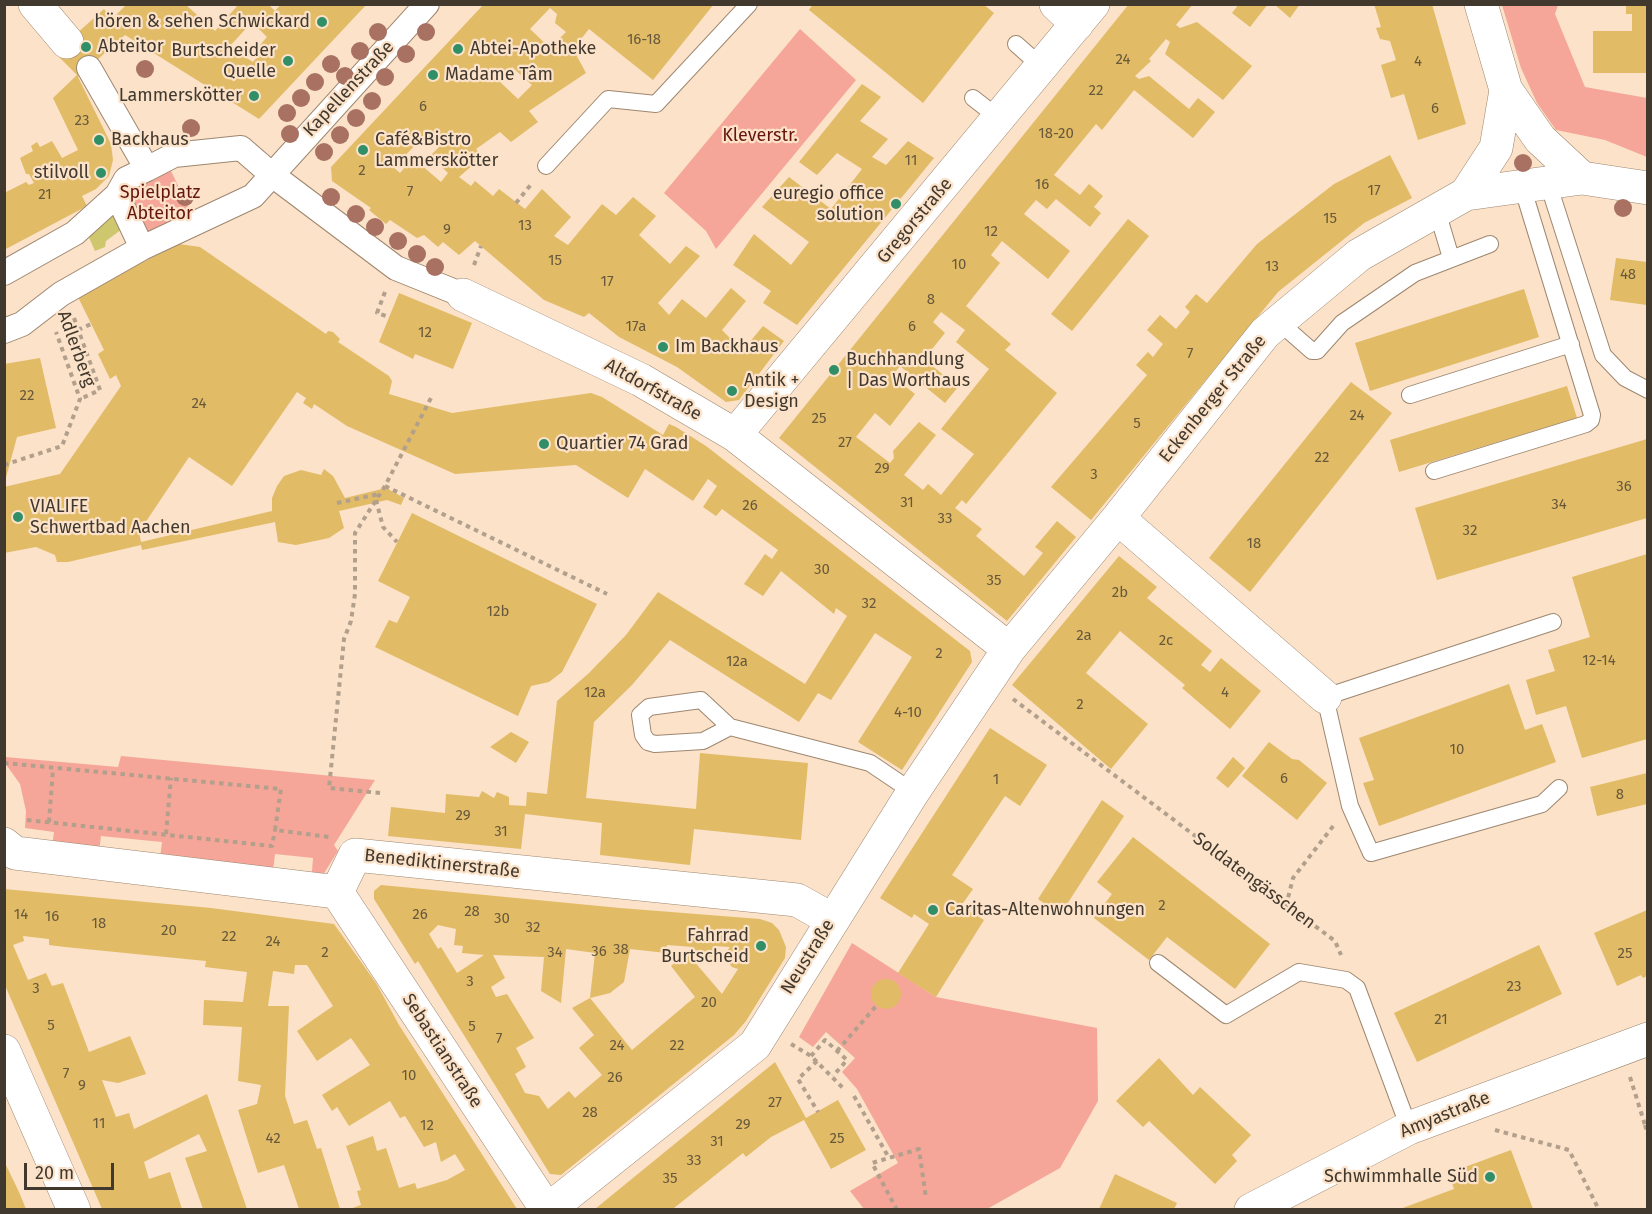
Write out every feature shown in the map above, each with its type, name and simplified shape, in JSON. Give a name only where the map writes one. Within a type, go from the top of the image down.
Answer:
[{"type":"street","points":[[35,4],[67,42]]},
{"type":"street","name":"Kapellenstraße","points":[[4,331],[22,324],[60,294],[142,248],[253,195],[427,4]]},
{"type":"street","points":[[1481,4],[1506,90],[1540,139],[1582,178]]},
{"type":"street","name":"Gregorstraße","points":[[735,435],[1042,67],[1075,11]]},
{"type":"street","points":[[89,68],[147,169]]},
{"type":"street","points":[[1466,194],[1496,148],[1506,90]]},
{"type":"street","name":"Altdorfstraße","points":[[4,273],[75,233],[117,195],[126,179],[174,156],[241,148],[271,174],[396,268],[463,295],[641,380],[735,435],[1009,649]]},
{"type":"street","name":"Eckenberger Straße","points":[[1009,649],[1118,518],[1265,333],[1359,255],[1466,194],[1582,178],[1647,188]]},
{"type":"street","points":[[117,195],[142,248]]},
{"type":"street","points":[[1118,518],[1325,698]]},
{"type":"street","name":"Neustraße","points":[[547,1209],[755,1045],[831,919],[1009,649]]},
{"type":"street","points":[[10,831],[15,853],[337,892]]},
{"type":"street","name":"Benediktinerstraße","points":[[337,892],[355,855],[797,900],[831,919]]},
{"type":"street","name":"Sebastianstraße","points":[[337,892],[547,1209]]},
{"type":"street","name":"Amyastraße","points":[[1251,1209],[1409,1128],[1634,1044]]},
{"type":"street","points":[[7,1062],[74,1209]]},
{"type":"lane","points":[[546,165],[608,99],[656,105],[748,4]]},
{"type":"lane","points":[[1016,44],[1042,67]]},
{"type":"lane","points":[[973,98],[1000,119]]},
{"type":"lane","points":[[1434,471],[1587,424],[1591,420],[1592,415],[1571,344],[1535,184]]},
{"type":"lane","points":[[1535,184],[1603,355],[1625,378],[1647,390]]},
{"type":"lane","points":[[1437,211],[1451,258]]},
{"type":"lane","points":[[1279,322],[1312,351],[1317,351],[1342,323],[1415,273],[1490,244]]},
{"type":"lane","points":[[1410,395],[1571,344]]},
{"type":"lane","points":[[1553,622],[1325,698],[1350,806],[1371,853],[1542,804],[1559,789]]},
{"type":"lane","points":[[730,727],[703,741],[655,744],[648,742],[644,735],[640,715],[649,707],[701,700],[730,727],[870,763],[913,792]]},
{"type":"lane","points":[[1158,963],[1226,1015],[1299,972],[1335,976],[1346,980],[1357,988],[1409,1128]]},
{"type":"path","name":"Adlerberg","points":[[4,465],[62,446],[80,399],[45,306]]},
{"type":"path","points":[[73,316],[100,390],[80,399]]},
{"type":"path","points":[[78,330],[91,324]]},
{"type":"path","points":[[380,793],[329,788],[344,639],[351,621],[355,594],[355,533],[385,486],[432,396]]},
{"type":"path","points":[[385,486],[607,594]]},
{"type":"path","points":[[337,503],[380,493]]},
{"type":"path","points":[[376,499],[383,527],[397,542]]},
{"type":"path","name":"Soldatengässchen","points":[[1013,699],[1335,941],[1357,988]]},
{"type":"path","points":[[4,763],[281,789],[272,846],[49,822],[10,831]]},
{"type":"path","points":[[49,822],[53,769]]},
{"type":"path","points":[[162,871],[171,778]]},
{"type":"path","points":[[1286,906],[1293,878],[1350,806]]},
{"type":"path","points":[[275,830],[341,838],[355,855]]},
{"type":"path","points":[[837,1051],[877,1005]]},
{"type":"path","points":[[765,1027],[811,1056],[845,1090]]},
{"type":"path","points":[[811,1056],[825,1040],[847,1060],[833,1076]]},
{"type":"path","points":[[1634,1044],[1647,1135]]},
{"type":"path","points":[[817,1061],[798,1079],[818,1112]]},
{"type":"path","points":[[854,1096],[889,1158]]},
{"type":"path","points":[[1493,1129],[1514,1137],[1569,1150],[1599,1209]]},
{"type":"path","points":[[897,1209],[872,1164],[919,1149],[926,1198]]},
{"type":"green space","points":[[1502,5],[1558,5],[1555,14],[1585,87],[1647,98],[1647,157],[1605,140],[1556,130],[1537,103],[1521,68]]},
{"type":"green space","name":"Kleverstr.","points":[[800,29],[856,80],[716,249],[706,231],[664,193]]},
{"type":"green space","name":"Spielplatz Abteitor","points":[[170,169],[193,216],[148,234],[127,190]]},
{"type":"green space","points":[[121,756],[375,780],[334,845],[338,851],[316,886],[311,885],[313,858],[275,854],[272,880],[159,867],[162,842],[101,836],[98,861],[51,854],[54,832],[25,828],[26,811],[20,784],[5,763],[5,757],[118,767]]},
{"type":"green space","points":[[852,943],[936,997],[1097,1028],[1098,1101],[1060,1168],[987,1209],[864,1209],[850,1191],[898,1163],[857,1089],[842,1072],[855,1058],[826,1032],[813,1047],[799,1037]]},
{"type":"shaded area","points":[[115,210],[122,229],[106,241],[105,247],[95,251],[87,233]]},
{"type":"building","points":[[127,4],[185,4],[215,31],[239,4],[268,4],[275,11],[281,4],[367,4],[259,119],[125,35],[78,77],[111,144],[113,160],[109,176],[96,189],[82,196],[87,206],[4,250],[4,193],[26,182],[29,185],[34,183],[29,174],[26,174],[20,158],[33,151],[31,146],[37,142],[40,147],[52,141],[62,158],[78,150],[53,98],[77,75],[55,53],[104,9],[112,19]],"holes":[[[252,22],[267,37],[260,45],[264,49],[253,62],[229,47]]]},
{"type":"building","points":[[484,4],[714,4],[653,80],[589,29],[573,49],[586,73],[529,111],[538,122],[511,142],[500,132],[476,149],[482,157],[459,177],[471,186],[475,181],[493,196],[499,189],[525,209],[542,189],[571,217],[554,236],[568,245],[602,204],[616,215],[633,197],[656,216],[639,235],[670,264],[686,246],[700,256],[658,303],[669,315],[682,299],[706,318],[731,288],[746,301],[722,330],[731,339],[744,349],[763,326],[784,341],[739,400],[726,402],[677,367],[619,337],[589,313],[584,317],[544,300],[475,241],[459,255],[443,242],[438,247],[424,235],[417,238],[390,220],[386,224],[369,210],[371,208],[332,181],[331,167]],"holes":[[[550,8],[557,14],[555,23],[566,32],[550,48],[530,29]],[[512,67],[532,85],[518,99],[499,81]],[[429,132],[441,145],[430,156],[448,173],[441,182],[413,158],[400,173],[393,167]]]},
{"type":"building","points":[[813,4],[983,4],[994,13],[923,103],[809,10]]},
{"type":"building","points":[[1129,4],[1193,4],[1176,25],[1180,28],[1197,22],[1252,66],[1223,100],[1165,54],[1170,42],[1166,39],[1149,59],[1151,61],[1135,76],[1139,79],[1149,76],[1189,109],[1198,98],[1215,112],[1193,138],[1134,90],[1102,130],[1096,124],[1054,175],[1080,195],[1089,184],[1103,196],[1094,207],[1101,213],[1090,227],[1056,199],[1047,209],[1036,200],[1024,214],[1070,251],[1048,279],[1002,241],[991,255],[1000,263],[966,306],[1011,344],[1005,350],[1057,393],[966,504],[962,500],[955,508],[982,529],[976,536],[1024,576],[1043,553],[1035,547],[1057,521],[1076,537],[1007,621],[779,438]],"holes":[[[941,312],[965,330],[956,342],[989,369],[941,429],[974,454],[941,495],[928,484],[923,490],[904,475],[936,435],[919,422],[893,451],[894,458],[890,463],[856,437],[875,413],[890,426],[915,394],[892,376],[900,366],[945,403],[958,387],[924,359],[945,333],[933,322]]]},
{"type":"building","points":[[1239,4],[1268,4],[1250,27],[1232,13]]},
{"type":"building","points":[[1274,4],[1300,4],[1290,18]]},
{"type":"building","points":[[1374,4],[1432,4],[1466,124],[1418,140],[1404,94],[1391,98],[1381,65],[1396,60],[1390,41],[1380,39],[1376,28],[1381,27]]},
{"type":"building","points":[[1626,4],[1647,4],[1647,73],[1593,73],[1593,31],[1632,31],[1632,14],[1626,14]]},
{"type":"building","points":[[862,84],[881,97],[860,121],[888,139],[872,157],[886,165],[908,141],[934,158],[797,325],[763,303],[771,291],[733,265],[754,234],[791,265],[809,242],[762,207],[789,177],[831,209],[862,169],[837,153],[817,175],[799,162]]},
{"type":"building","points":[[1390,155],[1412,198],[1364,223],[1278,292],[1091,520],[1051,487],[1147,375],[1136,365],[1148,352],[1153,357],[1163,344],[1147,330],[1160,315],[1176,329],[1190,312],[1185,307],[1196,294],[1207,303],[1257,244],[1334,184]]},
{"type":"building","points":[[1128,219],[1149,236],[1072,331],[1051,314]]},
{"type":"building","points":[[179,244],[200,247],[326,334],[328,331],[333,332],[340,339],[338,342],[389,376],[392,381],[389,394],[452,413],[591,393],[602,397],[663,435],[669,424],[676,427],[706,446],[970,651],[972,662],[902,770],[858,742],[912,657],[875,633],[831,700],[818,693],[799,722],[670,640],[632,685],[594,722],[586,798],[696,809],[700,753],[808,763],[801,840],[694,829],[690,865],[600,855],[602,823],[525,814],[521,849],[388,836],[391,807],[445,813],[446,794],[479,797],[482,791],[494,798],[497,792],[509,797],[509,805],[526,806],[527,792],[547,794],[557,701],[589,673],[626,635],[658,592],[805,684],[847,616],[836,608],[834,614],[781,571],[763,596],[744,584],[765,554],[772,559],[778,550],[722,509],[716,516],[703,507],[717,486],[708,479],[693,501],[645,469],[628,498],[576,465],[455,474],[347,426],[314,404],[312,409],[303,403],[306,398],[297,392],[232,486],[189,457],[139,532],[141,542],[272,511],[272,498],[284,476],[301,470],[321,475],[324,469],[333,476],[345,498],[390,487],[388,489],[404,498],[401,505],[387,500],[339,511],[344,528],[329,538],[296,545],[278,542],[275,522],[142,550],[141,545],[68,562],[57,562],[55,555],[36,547],[4,553],[4,487],[60,474],[121,386],[116,375],[110,379],[98,354],[104,350],[77,295]]},
{"type":"building","points":[[1616,258],[1647,262],[1647,305],[1610,300]]},
{"type":"building","points":[[1524,289],[1539,337],[1370,391],[1355,343]]},
{"type":"building","points":[[399,293],[472,323],[453,369],[415,354],[413,359],[379,342]]},
{"type":"building","points":[[40,358],[56,428],[17,437],[4,485],[4,364]]},
{"type":"building","points":[[1351,382],[1392,413],[1250,592],[1209,558]]},
{"type":"building","points":[[1567,386],[1577,418],[1399,472],[1390,440]]},
{"type":"building","points":[[1647,439],[1647,518],[1437,580],[1415,508]]},
{"type":"building","points":[[412,513],[597,604],[562,672],[549,682],[531,686],[518,716],[375,647],[389,620],[397,623],[410,597],[378,581]]},
{"type":"building","points":[[1647,554],[1647,739],[1582,758],[1566,706],[1536,715],[1526,680],[1555,671],[1548,650],[1590,637],[1572,577]]},
{"type":"building","points":[[1119,556],[1157,587],[1147,598],[1212,651],[1201,665],[1210,672],[1221,658],[1261,691],[1230,729],[1182,688],[1185,685],[1120,631],[1086,673],[1148,724],[1111,769],[1012,685]]},
{"type":"building","points":[[1509,684],[1525,730],[1542,724],[1556,762],[1379,826],[1363,783],[1374,780],[1359,738]]},
{"type":"building","name":"Caritas-Altenwohnungen","points":[[990,728],[1047,765],[1020,806],[1005,796],[952,875],[973,889],[961,906],[984,920],[936,997],[898,973],[929,924],[914,914],[912,918],[880,898]]},
{"type":"building","points":[[511,732],[529,742],[516,763],[490,747]]},
{"type":"building","points":[[1269,742],[1292,759],[1299,760],[1327,783],[1297,820],[1242,776]]},
{"type":"building","points":[[1233,757],[1245,768],[1228,788],[1216,778]]},
{"type":"building","points":[[1647,773],[1647,804],[1597,816],[1590,787]]},
{"type":"building","points":[[1102,800],[1124,816],[1060,915],[1038,899]]},
{"type":"building","points":[[1133,837],[1270,944],[1235,989],[1167,937],[1149,960],[1094,918],[1112,894],[1097,882]]},
{"type":"building","points":[[381,885],[760,919],[772,923],[779,930],[786,947],[785,958],[746,1021],[734,1035],[561,1175],[550,1174],[418,961],[415,964],[374,899],[374,891]],"holes":[[[438,925],[456,929],[454,945],[463,946],[462,953],[484,955],[457,973],[441,947],[438,949],[429,934]],[[667,945],[693,947],[693,954],[713,957],[714,946],[730,947],[725,953],[726,959],[732,967],[738,969],[722,994],[687,953],[671,966],[695,997],[632,1050],[590,998],[610,993],[624,982],[630,949],[666,953]],[[566,949],[595,953],[590,998],[572,1008],[594,1035],[579,1048],[602,1075],[575,1098],[569,1091],[548,1109],[539,1096],[525,1093],[515,1074],[526,1067],[516,1048],[534,1038],[507,994],[496,997],[491,987],[505,978],[493,955],[544,957],[541,991],[561,1003]]]},
{"type":"building","points":[[4,889],[211,908],[334,924],[376,983],[399,1025],[517,1209],[350,1209],[361,1205],[357,1191],[361,1190],[346,1146],[373,1136],[377,1151],[386,1148],[399,1188],[415,1183],[417,1189],[447,1180],[465,1170],[455,1154],[441,1162],[436,1142],[424,1147],[405,1116],[400,1118],[390,1101],[349,1126],[337,1107],[332,1111],[322,1095],[370,1065],[351,1038],[317,1061],[297,1031],[333,1006],[307,965],[295,965],[294,974],[273,971],[268,1006],[289,1006],[285,1096],[294,1124],[307,1120],[317,1149],[321,1148],[340,1209],[299,1209],[284,1165],[258,1173],[238,1110],[257,1104],[261,1085],[238,1081],[242,1027],[203,1025],[204,1000],[243,1002],[247,972],[205,967],[206,961],[49,945],[49,939],[23,936],[24,941],[13,945],[28,980],[46,973],[52,986],[63,983],[89,1052],[130,1036],[146,1074],[118,1083],[102,1080],[116,1117],[129,1113],[134,1129],[207,1094],[247,1209],[203,1209],[185,1158],[207,1151],[199,1134],[144,1162],[149,1179],[170,1172],[182,1209],[102,1209],[4,983]]},
{"type":"building","points":[[1647,910],[1647,976],[1643,978],[1641,975],[1617,986],[1594,933]]},
{"type":"building","points":[[1539,945],[1562,994],[1417,1062],[1394,1013]]},
{"type":"building","points":[[886,979],[892,980],[900,988],[900,1000],[892,1008],[886,1009],[880,1008],[872,1000],[871,994],[872,988],[880,980]]},
{"type":"building","points":[[1159,1058],[1193,1095],[1200,1087],[1251,1135],[1232,1155],[1237,1161],[1215,1184],[1149,1121],[1143,1127],[1116,1101]]},
{"type":"building","points":[[775,1062],[806,1118],[838,1100],[866,1150],[831,1169],[804,1120],[771,1137],[746,1157],[743,1153],[675,1209],[595,1209]]},
{"type":"building","name":"Schwimmhalle Süd","points":[[1511,1150],[1533,1209],[1400,1209],[1454,1189],[1451,1180],[1467,1174],[1465,1167]]},
{"type":"building","points":[[4,1161],[19,1192],[26,1209],[4,1209]]},
{"type":"building","points":[[1115,1174],[1177,1203],[1174,1209],[1099,1209]]},
{"type":"place","name":"hören & sehen Schwickard","points":[[322,22]]},
{"type":"place","name":"Abteitor","points":[[86,47]]},
{"type":"place","name":"Abtei-Apotheke","points":[[458,49]]},
{"type":"place","name":"Burtscheider Quelle","points":[[288,61]]},
{"type":"place","name":"Madame Tâm","points":[[433,75]]},
{"type":"place","name":"Lammerskötter","points":[[254,96]]},
{"type":"place","name":"Backhaus","points":[[99,140]]},
{"type":"place","name":"Café&Bistro Lammerskötter","points":[[363,150]]},
{"type":"place","name":"stilvoll","points":[[101,173]]},
{"type":"place","name":"euregio office solution","points":[[896,204]]},
{"type":"place","name":"Im Backhaus","points":[[663,347]]},
{"type":"place","name":"Buchhandlung | Das Worthaus","points":[[834,370]]},
{"type":"place","name":"Antik + Design","points":[[732,391]]},
{"type":"place","name":"Quartier 74 Grad","points":[[544,444]]},
{"type":"place","name":"VIALIFE Schwertbad Aachen","points":[[18,517]]},
{"type":"place","name":"Caritas-Altenwohnungen","points":[[933,910]]},
{"type":"place","name":"Fahrrad Burtscheid","points":[[761,946]]},
{"type":"place","name":"Schwimmhalle Süd","points":[[1490,1177]]}]
